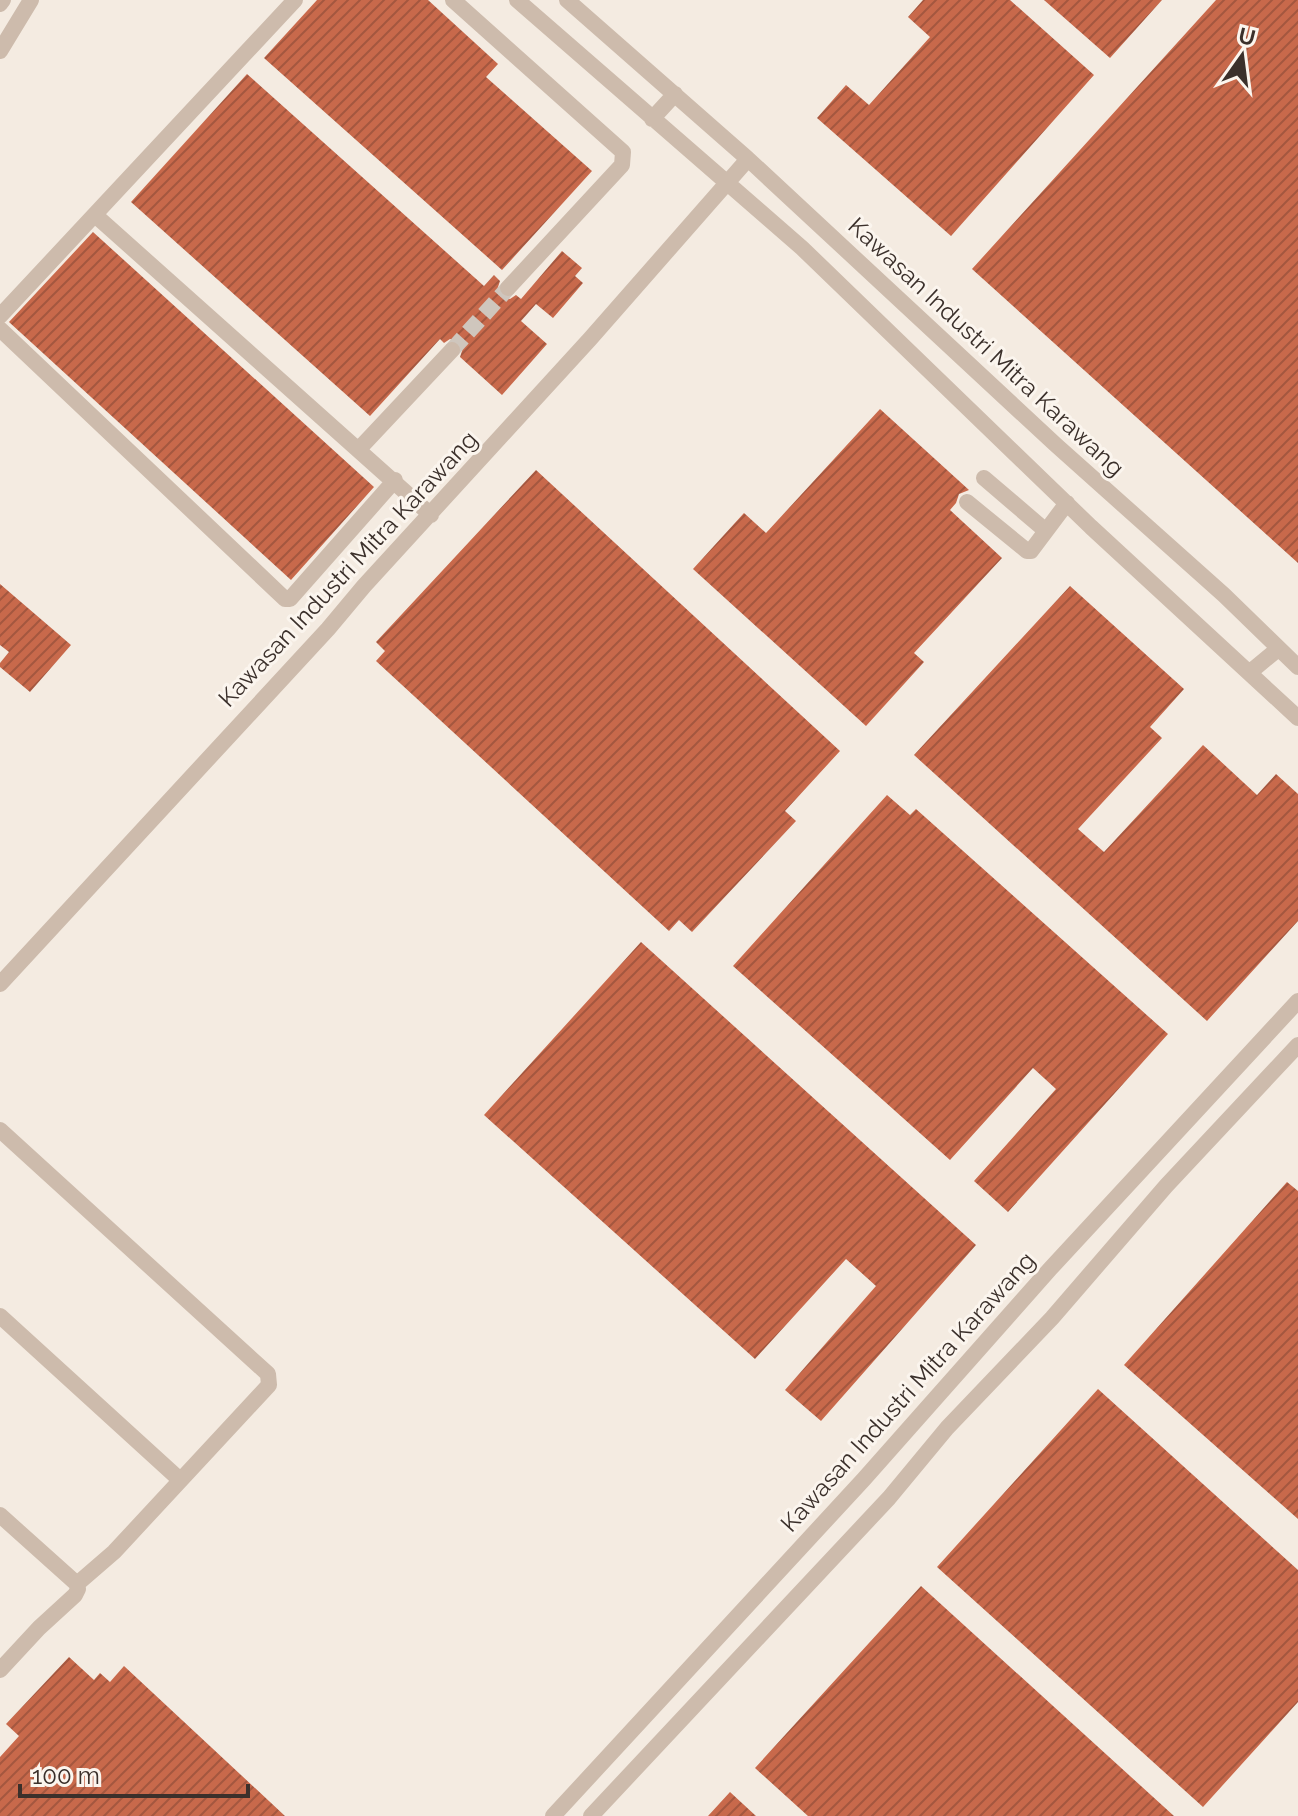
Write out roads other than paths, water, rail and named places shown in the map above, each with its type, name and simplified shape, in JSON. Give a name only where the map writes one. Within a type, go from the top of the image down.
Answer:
[{"type":"street","points":[[0,51],[31,0]]},
{"type":"street","points":[[0,316],[295,0]]},
{"type":"street","points":[[453,0],[623,152],[622,165],[508,288]]},
{"type":"street","points":[[517,0],[802,248],[1067,503],[1298,718]]},
{"type":"street","name":"Kawasan Industri Mitra Karawang","points":[[567,0],[748,159],[1044,435],[1224,595],[1298,667]]},
{"type":"street","points":[[652,119],[675,94]]},
{"type":"street","name":"Kawasan Industri Mitra Karawang","points":[[0,984],[431,515],[748,159]]},
{"type":"street","points":[[95,215],[431,515]]},
{"type":"street","points":[[0,329],[285,599],[290,599],[395,480]]},
{"type":"street","points":[[359,449],[452,350]]},
{"type":"street","points":[[984,478],[1046,531]]},
{"type":"street","points":[[967,502],[1027,551],[1031,551],[1067,503]]},
{"type":"street","points":[[1249,673],[1278,649]]},
{"type":"street","name":"Kawasan Industri Mitra Karawang","points":[[553,1816],[1298,1001]]},
{"type":"street","points":[[591,1816],[889,1498],[947,1428],[1052,1318],[1166,1186],[1298,1045]]},
{"type":"street","points":[[0,1130],[271,1379],[269,1385],[114,1552],[77,1584]]},
{"type":"street","points":[[0,1316],[179,1479]]},
{"type":"street","points":[[0,1515],[77,1584],[78,1589],[0,1670]]},
{"type":"tunnel","points":[[452,350],[508,288]]}]
